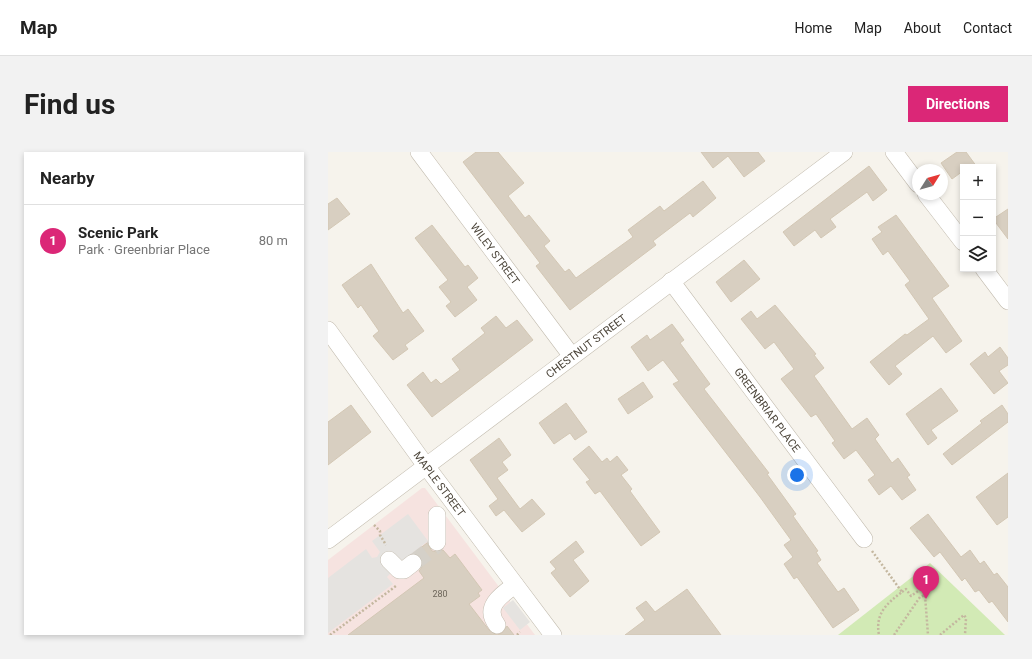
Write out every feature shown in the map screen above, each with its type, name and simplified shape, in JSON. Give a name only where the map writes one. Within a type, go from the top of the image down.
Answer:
[{"type":"street","name":"WILEY STREET","points":[[419,152],[571,356]]},
{"type":"street","name":"CHESTNUT STREET","points":[[328,540],[844,152]]},
{"type":"street","points":[[894,152],[912,176]]},
{"type":"street","points":[[931,200],[960,238]]},
{"type":"street","points":[[986,272],[1008,301]]},
{"type":"street","name":"GREENBRIAR PLACE","points":[[671,282],[864,539]]},
{"type":"street","name":"MAPLE STREET","points":[[328,330],[426,466],[553,635]]},
{"type":"street","points":[[437,515],[437,542]]},
{"type":"street","points":[[389,560],[399,570],[404,570],[413,564]]},
{"type":"street","points":[[497,625],[492,619],[491,611],[495,602],[515,585]]},
{"type":"path","points":[[372,523],[380,531],[380,535]]},
{"type":"path","points":[[864,539],[902,592]]},
{"type":"path","points":[[330,635],[400,583]]},
{"type":"path","points":[[879,635],[879,618],[882,609],[906,589],[911,596],[924,587],[928,635]]},
{"type":"path","points":[[894,635],[920,597],[925,595]]},
{"type":"path","points":[[940,635],[964,615],[966,618],[965,635]]},
{"type":"path","points":[[517,635],[520,632]]},
{"type":"shaded area","points":[[422,488],[425,488],[535,635],[328,635],[328,560]]},
{"type":"shaded area","points":[[408,514],[428,541],[402,561],[387,577],[393,584],[328,633],[328,578],[366,549],[372,558],[377,557],[380,552],[372,541]]},
{"type":"shaded area","points":[[513,600],[530,622],[520,630],[503,608]]},
{"type":"green space","points":[[930,563],[1005,635],[838,635]]},
{"type":"building","points":[[476,152],[498,152],[524,183],[508,196],[525,218],[529,215],[550,241],[544,246],[565,272],[569,269],[576,278],[633,237],[628,230],[660,206],[664,211],[703,181],[716,198],[693,217],[690,213],[653,241],[656,245],[570,310],[536,266],[540,263],[463,162]]},
{"type":"building","points":[[701,152],[758,152],[765,161],[744,177],[728,156],[713,168]]},
{"type":"building","points":[[957,152],[966,152],[975,164],[960,164],[960,173],[952,179],[948,173],[948,164],[941,163]]},
{"type":"building","points":[[869,166],[887,190],[873,201],[867,192],[830,219],[836,227],[821,238],[815,230],[794,246],[783,232]]},
{"type":"building","points":[[337,198],[350,214],[328,230],[328,204]]},
{"type":"building","points":[[1008,209],[1008,239],[996,223],[996,217]]},
{"type":"building","points":[[896,215],[949,286],[932,298],[962,341],[946,353],[933,336],[895,366],[902,374],[889,385],[870,362],[905,334],[907,335],[929,319],[905,285],[910,281],[888,251],[883,255],[872,239],[882,232],[878,227]]},
{"type":"building","points":[[432,225],[465,267],[468,265],[478,278],[467,287],[477,300],[455,317],[446,306],[451,302],[439,287],[448,280],[415,238]]},
{"type":"building","points":[[744,260],[760,279],[731,302],[716,282]]},
{"type":"building","points":[[371,264],[403,313],[408,309],[424,331],[405,345],[408,349],[393,360],[373,336],[379,331],[361,305],[358,308],[342,285]]},
{"type":"building","points":[[775,305],[816,354],[814,355],[824,368],[814,376],[852,429],[867,418],[879,435],[875,439],[892,463],[898,458],[910,475],[907,477],[916,490],[902,500],[891,486],[879,495],[868,480],[875,475],[856,450],[844,459],[832,443],[835,441],[816,414],[811,417],[781,379],[794,369],[774,342],[765,349],[741,319],[751,311],[757,319]]},
{"type":"building","points":[[496,316],[506,328],[517,320],[533,340],[432,417],[407,385],[423,372],[431,383],[436,379],[441,384],[460,370],[452,359],[485,333],[481,328]]},
{"type":"building","points":[[672,324],[684,340],[680,343],[710,384],[704,389],[769,473],[767,474],[796,514],[793,516],[818,551],[816,552],[821,560],[817,563],[838,592],[844,588],[859,610],[833,628],[797,577],[794,579],[784,564],[793,557],[784,545],[791,540],[760,497],[673,384],[679,381],[663,360],[648,371],[631,347],[647,335],[650,340]]},
{"type":"building","points":[[1000,347],[1008,358],[1008,365],[999,371],[1008,383],[994,394],[970,364],[985,352],[988,357]]},
{"type":"building","points":[[643,382],[653,397],[628,414],[618,399]]},
{"type":"building","points":[[941,388],[958,411],[931,430],[937,438],[928,445],[906,414]]},
{"type":"building","points":[[566,403],[587,432],[575,440],[570,433],[554,444],[539,423]]},
{"type":"building","points":[[351,405],[371,432],[328,465],[328,422]]},
{"type":"building","points":[[1002,405],[1008,414],[1008,422],[952,465],[943,454],[982,423],[980,421]]},
{"type":"building","points":[[499,438],[511,455],[502,462],[508,470],[497,478],[520,509],[532,499],[545,514],[522,532],[504,510],[496,516],[489,506],[498,499],[470,460]]},
{"type":"building","points":[[589,446],[602,462],[607,458],[610,462],[617,456],[628,470],[621,475],[632,489],[630,491],[660,532],[641,546],[600,491],[595,494],[586,482],[590,480],[573,459]]},
{"type":"building","points":[[1008,473],[1008,517],[997,525],[976,497]]},
{"type":"building","points":[[928,514],[961,557],[970,550],[980,564],[984,561],[994,575],[997,573],[1008,587],[1008,622],[992,601],[989,603],[979,590],[975,592],[965,578],[962,581],[940,552],[934,557],[910,528]]},
{"type":"building","points":[[576,541],[584,552],[573,560],[589,581],[570,597],[551,573],[556,569],[550,562]]},
{"type":"building","points":[[427,543],[432,551],[437,552],[443,550],[450,558],[455,554],[482,590],[478,593],[480,596],[469,604],[489,630],[497,635],[348,635],[424,578],[419,571],[422,567],[423,561],[421,557],[414,553]]},
{"type":"building","points":[[687,589],[721,635],[625,635],[645,620],[636,608],[646,601],[655,612]]},
{"type":"building","points":[[507,626],[514,635],[497,635],[502,633]]},
{"type":"tunnel","points":[[413,563],[434,547],[437,542]]},
{"type":"place","name":"Scenic Park","points":[[926,599]]}]
